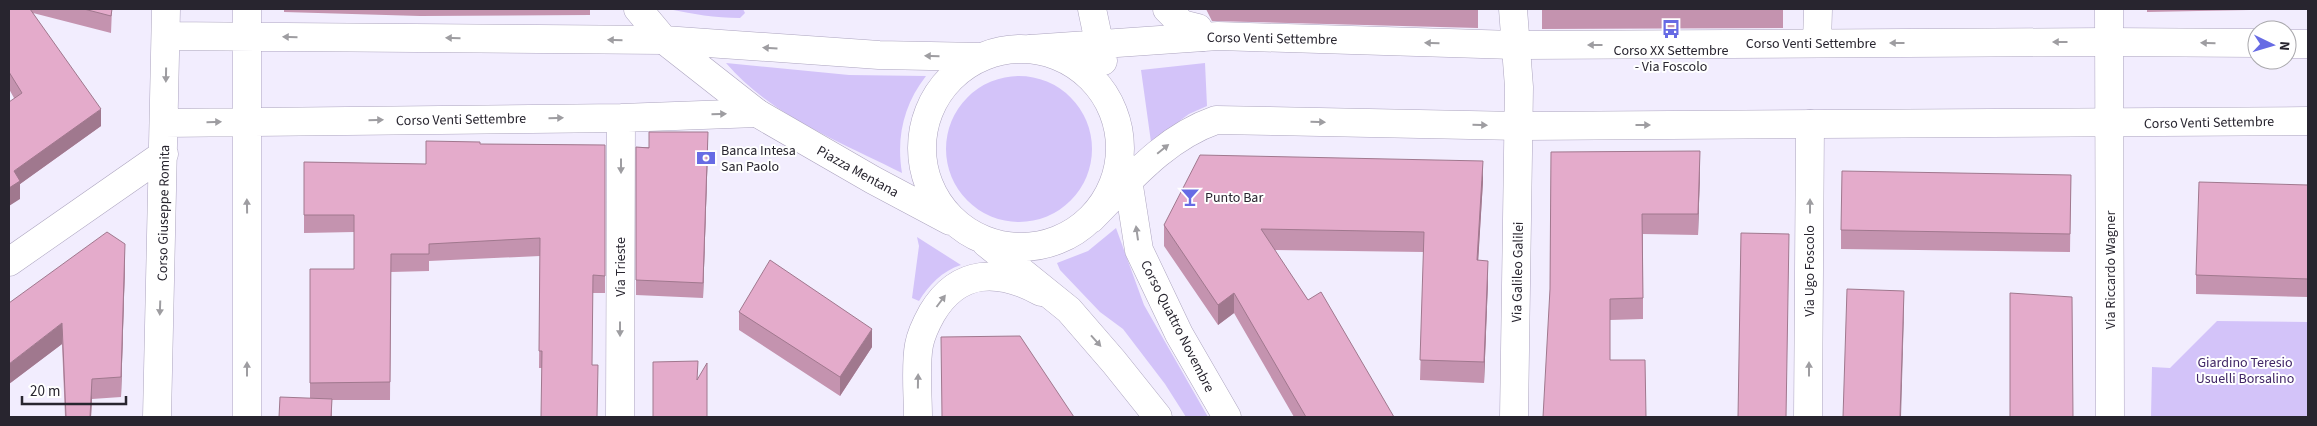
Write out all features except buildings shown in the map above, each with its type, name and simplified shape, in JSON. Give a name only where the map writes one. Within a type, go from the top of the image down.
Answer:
[{"type":"street","name":"Corso Giuseppe Romita","points":[[157,417],[166,9]]},
{"type":"street","points":[[246,9],[247,417]]},
{"type":"street","name":"Piazza Mentana","points":[[638,9],[664,40],[757,113],[873,180],[958,225]]},
{"type":"street","points":[[981,239],[1007,247],[1043,245],[1069,235],[1090,219],[1102,205],[1115,181],[1119,163],[1120,143],[1092,9]]},
{"type":"street","points":[[1167,9],[1182,24],[1198,28],[1202,37]]},
{"type":"street","points":[[1513,9],[1514,45],[1519,87],[1519,126]]},
{"type":"street","points":[[1818,9],[1818,43]]},
{"type":"street","points":[[2109,9],[2109,123]]},
{"type":"street","points":[[166,36],[664,40],[880,55],[981,57]]},
{"type":"street","name":"Corso Venti Settembre","points":[[1030,49],[1202,37],[1514,45],[2247,43]]},
{"type":"street","points":[[1114,114],[1099,87],[1077,66],[1060,56],[1030,49],[1005,50],[981,57],[955,73],[939,92],[927,115],[923,135],[923,162],[930,189],[945,212],[958,225],[981,239],[1069,310],[1158,417]]},
{"type":"street","name":"Corso Venti Settembre","points":[[165,122],[621,118],[757,113]]},
{"type":"street","name":"Via Trieste","points":[[620,417],[621,118]]},
{"type":"street","name":"Corso Venti Settembre","points":[[1090,219],[1155,156],[1175,140],[1216,120],[1519,126],[2308,122]]},
{"type":"street","name":"Via Riccardo Wagner","points":[[2109,123],[2110,417]]},
{"type":"street","name":"Via Ugo Foscolo","points":[[1808,417],[1810,124]]},
{"type":"street","name":"Via Galileo Galilei","points":[[1514,417],[1519,126]]},
{"type":"street","name":"Corso Quattro Novembre","points":[[1120,143],[1129,181],[1139,250],[1179,334],[1227,417]]},
{"type":"street","points":[[9,262],[164,154]]},
{"type":"street","points":[[918,417],[919,344],[939,302],[959,285],[974,278],[988,276],[1010,278],[1040,291],[1069,310]]},
{"type":"green space","points":[[668,9],[743,9],[745,13],[740,18],[731,18]]},
{"type":"green space","points":[[726,63],[849,75],[926,76],[912,98],[901,134],[900,160],[902,173],[831,138],[785,112],[763,98]]},
{"type":"green space","points":[[1205,63],[1207,106],[1189,114],[1151,142],[1141,70]]},
{"type":"green space","points":[[1019,76],[1047,82],[1071,97],[1086,121],[1092,149],[1086,177],[1071,201],[1047,216],[1019,222],[991,216],[967,201],[952,177],[946,149],[952,121],[967,97],[991,82]]},
{"type":"green space","points":[[1116,228],[1144,305],[1208,417],[1186,417],[1165,384],[1123,329],[1100,312],[1060,270],[1057,263],[1088,251]]},
{"type":"green space","points":[[917,237],[961,265],[937,279],[919,301],[912,298],[919,246]]},
{"type":"green space","name":"Giardino Teresio Usuelli Borsalino","points":[[2217,321],[2308,322],[2308,417],[2151,417],[2152,367],[2170,368]]},
{"type":"place","name":"Corso XX Settembre - Via Foscolo","points":[[1671,29]]},
{"type":"place","name":"Banca Intesa San Paolo","points":[[706,158]]},
{"type":"place","name":"Punto Bar","points":[[1190,197]]}]
